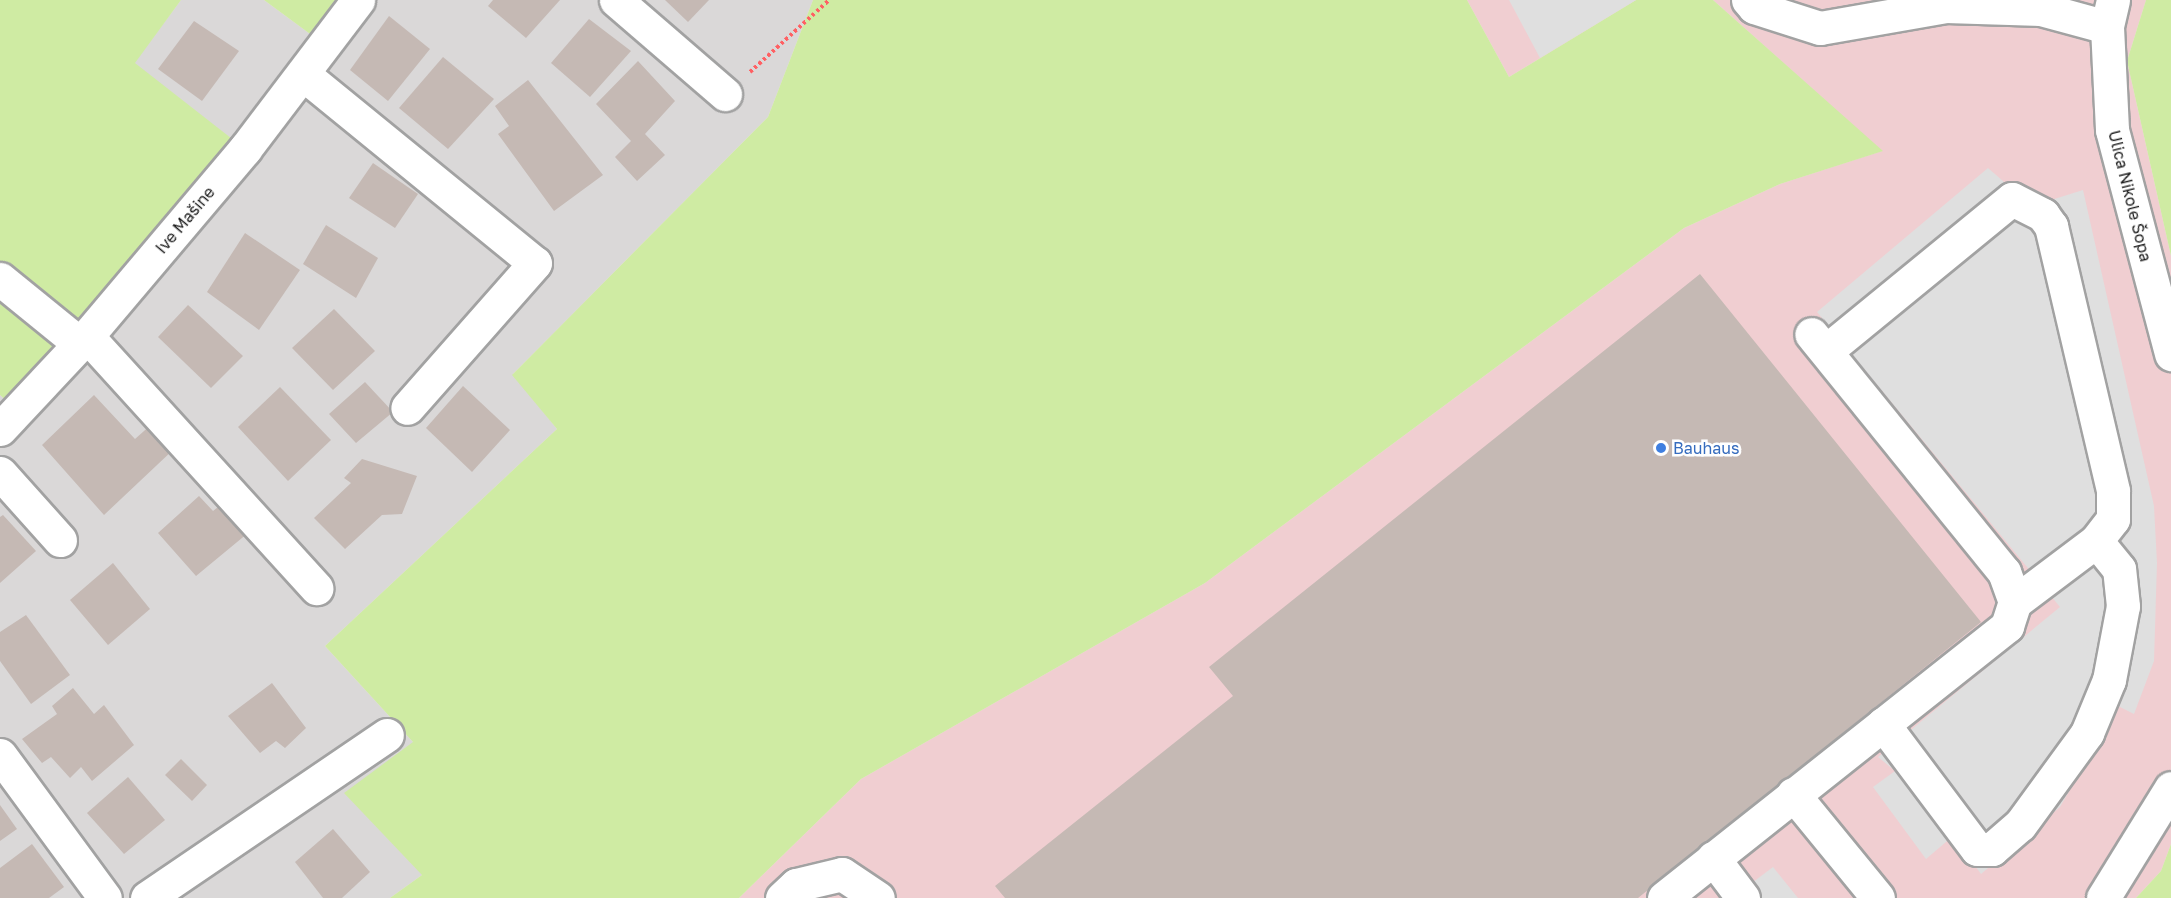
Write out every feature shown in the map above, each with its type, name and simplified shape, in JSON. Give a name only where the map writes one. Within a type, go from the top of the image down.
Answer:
[{"type":"street","name":"Ive Mašine","points":[[0,429],[83,340],[303,74],[358,0]]},
{"type":"street","points":[[616,0],[725,94]]},
{"type":"street","points":[[1748,0],[1754,7],[1820,28],[1946,6],[2110,14]]},
{"type":"street","name":"Ulica Nikole Šopa","points":[[2110,14],[2112,130],[2171,354]]},
{"type":"street","points":[[303,74],[535,263],[407,408]]},
{"type":"street","points":[[1664,898],[2007,626],[2015,602],[2096,541],[2113,519],[2113,491],[2050,226],[2043,215],[2012,199],[1818,342],[2004,572],[2015,602]]},
{"type":"street","points":[[0,279],[83,340],[316,588]]},
{"type":"street","points":[[0,473],[60,540]]},
{"type":"street","points":[[1883,724],[1977,849],[1992,849],[2020,825],[2087,733],[2109,680],[2123,606],[2119,568],[2096,541]]},
{"type":"street","points":[[147,898],[387,735]]},
{"type":"street","points":[[0,755],[105,898]]},
{"type":"street","points":[[2103,898],[2171,788]]},
{"type":"street","points":[[1793,794],[1878,898]]},
{"type":"street","points":[[1713,858],[1743,898]]},
{"type":"street","points":[[782,898],[796,885],[842,874],[878,898]]},
{"type":"path","points":[[725,94],[829,0]]},
{"type":"shaded area","points":[[181,0],[264,0],[325,45],[358,0],[813,0],[768,117],[513,374],[557,429],[325,646],[413,742],[422,875],[390,898],[0,898],[0,395],[19,412],[244,149],[134,63]]},
{"type":"shaded area","points":[[1467,0],[1636,0],[1509,77]]},
{"type":"shaded area","points":[[1509,0],[1636,0],[1540,58]]},
{"type":"shaded area","points":[[1713,0],[2146,0],[2127,61],[2171,256],[2171,844],[2161,871],[2136,898],[739,898],[861,779],[1205,583],[1684,228],[1780,184],[1882,151]]},
{"type":"shaded area","points":[[1988,168],[2011,188],[2048,201],[2083,190],[2154,506],[2157,563],[2154,661],[2134,714],[2118,706],[2060,807],[1981,874],[1953,836],[1926,859],[1873,787],[1895,771],[1878,757],[2060,607],[1817,312]]},
{"type":"shaded area","points":[[1773,867],[1798,898],[1732,898]]},
{"type":"green space","points":[[0,0],[181,0],[135,63],[245,149],[19,412],[0,395]]},
{"type":"green space","points":[[264,0],[358,0],[325,45]]},
{"type":"green space","points":[[813,0],[1467,0],[1509,77],[1636,0],[1713,0],[1883,151],[1780,184],[1684,228],[1205,583],[861,779],[739,898],[390,898],[422,875],[344,793],[413,742],[325,646],[557,429],[512,375],[768,117]]},
{"type":"green space","points":[[2146,0],[2171,0],[2171,256],[2127,61]]},
{"type":"green space","points":[[2171,844],[2171,898],[2136,898],[2161,871]]},
{"type":"building","points":[[493,0],[560,0],[526,38],[488,6]]},
{"type":"building","points":[[665,0],[709,0],[688,22]]},
{"type":"building","points":[[389,16],[430,49],[388,101],[350,70]]},
{"type":"building","points":[[589,19],[631,51],[590,97],[551,63]]},
{"type":"building","points":[[194,21],[239,51],[202,101],[158,69]]},
{"type":"building","points":[[443,57],[494,99],[448,149],[399,108]]},
{"type":"building","points":[[638,61],[675,101],[645,134],[665,155],[637,181],[615,157],[631,141],[596,104]]},
{"type":"building","points":[[528,80],[603,175],[554,211],[498,134],[509,126],[495,106]]},
{"type":"building","points":[[373,163],[418,194],[395,228],[349,198]]},
{"type":"building","points":[[326,225],[378,258],[356,298],[303,264]]},
{"type":"building","points":[[245,233],[300,270],[259,330],[207,292]]},
{"type":"building","name":"Bauhaus","points":[[1700,274],[1981,622],[1638,898],[1005,898],[995,886],[1233,696],[1209,667]]},
{"type":"building","points":[[188,305],[243,356],[211,388],[158,337]]},
{"type":"building","points":[[334,309],[375,351],[333,390],[292,348]]},
{"type":"building","points":[[365,382],[393,412],[356,443],[329,414]]},
{"type":"building","points":[[463,386],[510,430],[472,472],[426,428]]},
{"type":"building","points":[[280,387],[331,440],[288,481],[238,427]]},
{"type":"building","points":[[94,395],[135,439],[153,423],[174,449],[104,515],[42,445]]},
{"type":"building","points":[[362,459],[417,476],[402,514],[382,515],[345,549],[314,518],[351,483],[344,478]]},
{"type":"building","points":[[199,496],[213,511],[223,503],[248,533],[196,576],[158,533]]},
{"type":"building","points":[[3,515],[36,551],[0,583],[0,517]]},
{"type":"building","points":[[113,563],[150,609],[108,645],[70,600]]},
{"type":"building","points":[[26,615],[70,675],[31,704],[0,661],[0,632]]},
{"type":"building","points":[[272,683],[306,728],[285,748],[276,741],[260,753],[228,716]]},
{"type":"building","points":[[73,688],[94,714],[104,705],[134,745],[92,781],[81,767],[70,778],[51,757],[42,763],[22,739],[57,714],[52,706]]},
{"type":"building","points":[[181,759],[207,785],[192,801],[165,775]]},
{"type":"building","points":[[128,777],[165,820],[124,854],[87,813]]},
{"type":"building","points":[[0,805],[17,829],[0,841]]},
{"type":"building","points":[[333,829],[370,872],[342,898],[323,898],[295,862]]},
{"type":"building","points":[[32,844],[64,887],[49,898],[0,898],[0,868]]},
{"type":"place","name":"Bauhaus","points":[[1661,448]]}]
